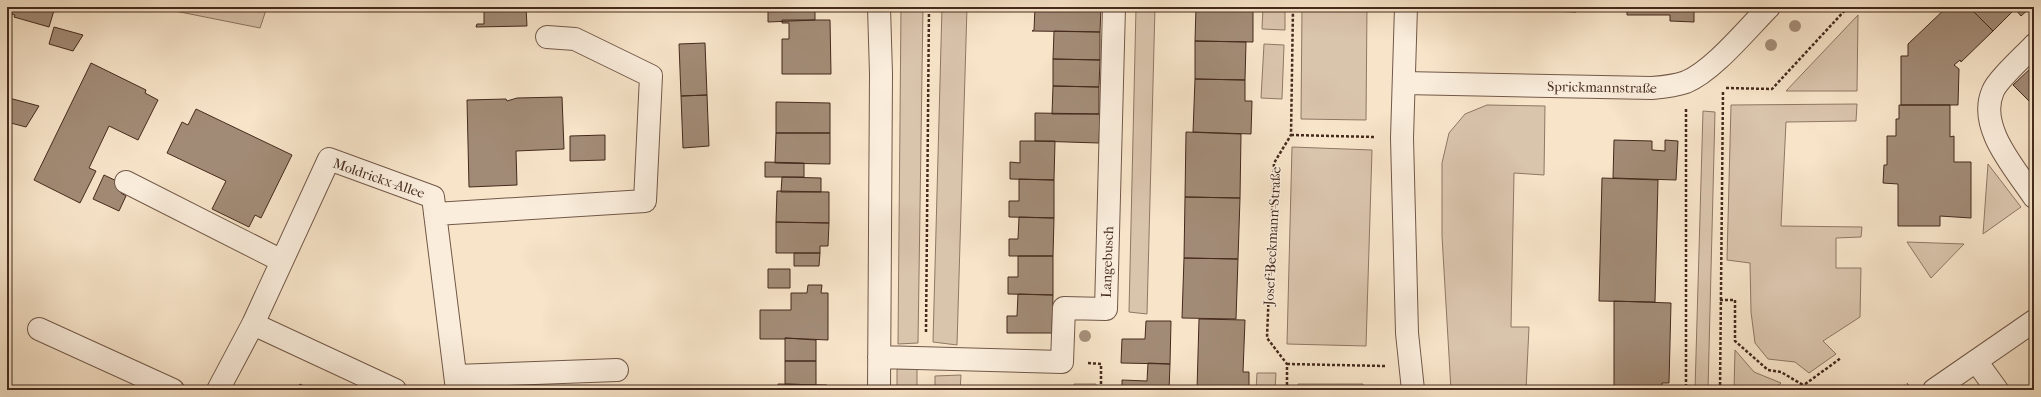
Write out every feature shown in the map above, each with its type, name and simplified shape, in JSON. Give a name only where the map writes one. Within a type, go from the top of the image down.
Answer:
[{"type":"street","points":[[879,7],[881,82],[879,390]]},
{"type":"street","name":"Langebusch","points":[[1062,362],[1064,308],[1106,309],[1114,7]]},
{"type":"street","points":[[1406,7],[1402,138],[1407,333],[1413,390]]},
{"type":"street","name":"Sprickmannstraße","points":[[1404,83],[1664,87],[1686,82],[1712,64],[1769,7]]},
{"type":"street","points":[[435,214],[645,201],[651,76],[575,39],[546,37]]},
{"type":"street","points":[[2034,45],[1993,90],[1988,115],[1996,139],[2034,197]]},
{"type":"street","name":"Moldrickx-Allee","points":[[218,390],[253,324],[329,159],[433,197],[456,383],[617,370]]},
{"type":"street","points":[[126,182],[282,261]]},
{"type":"street","points":[[1934,390],[2034,321]]},
{"type":"street","points":[[253,324],[395,390]]},
{"type":"street","points":[[40,329],[173,390]]},
{"type":"street","points":[[879,357],[1062,362]]},
{"type":"street","points":[[1976,361],[1997,390]]},
{"type":"path","points":[[926,359],[929,7]]},
{"type":"path","points":[[1293,7],[1291,135],[1402,138]]},
{"type":"path","points":[[1720,390],[1723,88],[1772,89],[1848,7]]},
{"type":"path","points":[[1686,82],[1686,390]]},
{"type":"path","name":"Josef-Beckmann-Straße","points":[[1287,364],[1267,338],[1274,163],[1291,135]]},
{"type":"path","points":[[1720,300],[1735,300],[1735,341],[1768,370],[1781,372],[1803,385]]},
{"type":"path","points":[[1797,390],[1841,358]]},
{"type":"path","points":[[1062,362],[1101,364],[1101,390]]},
{"type":"path","points":[[1287,390],[1287,364],[1410,367]]},
{"type":"shaded area","points":[[155,7],[267,7],[260,28]]},
{"type":"shaded area","points":[[901,7],[923,7],[918,343],[898,344]]},
{"type":"shaded area","points":[[942,7],[967,7],[957,345],[933,342]]},
{"type":"shaded area","points":[[1136,7],[1155,7],[1147,314],[1129,312]]},
{"type":"shaded area","points":[[1263,7],[1285,7],[1285,30],[1262,29]]},
{"type":"shaded area","points":[[1302,7],[1367,7],[1366,120],[1301,119]]},
{"type":"shaded area","points":[[1858,15],[1857,91],[1786,91]]},
{"type":"shaded area","points":[[1264,44],[1284,45],[1282,99],[1261,98]]},
{"type":"shaded area","points":[[1857,104],[1856,121],[1786,122],[1781,226],[1862,227],[1861,237],[1836,238],[1836,268],[1861,268],[1860,317],[1823,341],[1836,354],[1809,373],[1795,362],[1768,359],[1755,343],[1751,312],[1750,263],[1727,260],[1731,105]]},
{"type":"shaded area","points":[[1487,105],[1545,106],[1544,175],[1514,173],[1511,327],[1529,327],[1526,390],[1451,390],[1442,236],[1442,163],[1449,133],[1465,114]]},
{"type":"shaded area","points":[[1703,111],[1715,112],[1708,390],[1695,390]]},
{"type":"shaded area","points":[[1292,147],[1372,150],[1366,346],[1287,344]]},
{"type":"shaded area","points":[[1988,164],[2021,207],[1983,234]]},
{"type":"shaded area","points":[[1907,242],[1964,244],[1931,278]]},
{"type":"shaded area","points":[[1735,350],[1754,372],[1781,383],[1773,390],[1734,390]]},
{"type":"shaded area","points":[[897,369],[917,369],[917,390],[897,390]]},
{"type":"shaded area","points":[[1257,373],[1276,373],[1275,390],[1256,390]]},
{"type":"shaded area","points":[[961,375],[960,390],[935,390],[935,376]]},
{"type":"shaded area","points":[[1074,384],[1096,384],[1096,390],[1074,390]]},
{"type":"shaded area","points":[[1298,384],[1363,384],[1363,390],[1298,390]]},
{"type":"building","points":[[7,7],[55,7],[49,27],[14,17],[15,15],[7,13]]},
{"type":"building","points":[[484,7],[526,7],[527,26],[476,27],[477,24],[484,24]]},
{"type":"building","points":[[815,7],[815,20],[768,22],[768,8]]},
{"type":"building","points":[[1035,7],[1101,7],[1100,32],[1032,31],[1034,30]]},
{"type":"building","points":[[1196,7],[1253,7],[1253,42],[1195,41]]},
{"type":"building","points":[[1552,7],[1576,7],[1576,12],[1552,11]]},
{"type":"building","points":[[1627,7],[1692,7],[1694,11],[1694,22],[1670,21],[1670,15],[1627,15]]},
{"type":"building","points":[[1947,7],[1969,7],[1993,31],[1961,62],[1960,60],[1954,65],[1959,69],[1958,105],[1901,105],[1901,56],[1908,56],[1908,44]]},
{"type":"building","points":[[1969,7],[2031,7],[2021,16],[2015,9],[1993,31]]},
{"type":"building","points":[[782,20],[830,20],[831,74],[782,74],[782,39],[789,39],[789,23],[782,23]]},
{"type":"building","points":[[54,27],[83,35],[73,51],[49,44]]},
{"type":"building","points":[[1054,31],[1100,32],[1100,60],[1053,59]]},
{"type":"building","points":[[1195,41],[1246,42],[1245,80],[1195,79]]},
{"type":"building","points":[[705,43],[707,95],[681,96],[679,44]]},
{"type":"building","points":[[1053,59],[1100,60],[1099,87],[1053,86]]},
{"type":"building","points":[[91,63],[146,90],[145,93],[158,100],[138,140],[109,126],[89,168],[96,171],[80,203],[34,180]]},
{"type":"building","points":[[2034,65],[2034,106],[2013,85]]},
{"type":"building","points":[[1195,79],[1245,80],[1245,101],[1252,101],[1251,134],[1193,132]]},
{"type":"building","points":[[1053,86],[1099,87],[1099,114],[1052,114]]},
{"type":"building","points":[[707,95],[709,146],[683,148],[681,96]]},
{"type":"building","points":[[562,97],[564,149],[516,151],[517,185],[469,187],[467,100],[506,99],[507,101],[517,98]]},
{"type":"building","points":[[9,98],[39,106],[26,127],[7,122],[7,105]]},
{"type":"building","points":[[776,102],[830,103],[830,133],[776,133]]},
{"type":"building","points":[[1899,105],[1950,105],[1950,137],[1954,136],[1954,162],[1971,162],[1971,218],[1940,216],[1940,226],[1898,226],[1898,184],[1883,183],[1884,165],[1887,165],[1887,136],[1896,136],[1896,119],[1899,119]]},
{"type":"building","points":[[196,109],[292,155],[261,218],[255,215],[249,227],[212,209],[226,181],[167,153],[182,122],[188,125]]},
{"type":"building","points":[[1035,113],[1100,114],[1099,143],[1035,141]]},
{"type":"building","points":[[1186,132],[1241,134],[1240,198],[1185,197]]},
{"type":"building","points":[[776,133],[830,133],[830,164],[775,163]]},
{"type":"building","points":[[605,135],[605,160],[570,161],[570,136]]},
{"type":"building","points":[[1614,140],[1652,141],[1652,150],[1665,151],[1665,140],[1678,141],[1676,180],[1613,178]]},
{"type":"building","points":[[1020,141],[1055,141],[1054,180],[1010,179],[1010,162],[1020,163]]},
{"type":"building","points":[[765,162],[804,163],[804,177],[765,177]]},
{"type":"building","points":[[104,175],[125,185],[121,193],[126,196],[119,211],[93,199]]},
{"type":"building","points":[[782,177],[821,178],[821,192],[781,192]]},
{"type":"building","points":[[1602,178],[1658,180],[1655,302],[1599,301]]},
{"type":"building","points":[[1019,179],[1054,180],[1054,218],[1009,217],[1009,201],[1019,201]]},
{"type":"building","points":[[777,191],[829,192],[829,223],[776,222]]},
{"type":"building","points":[[1185,197],[1240,198],[1238,259],[1184,258]]},
{"type":"building","points":[[1019,217],[1054,218],[1053,256],[1009,256],[1009,239],[1018,239]]},
{"type":"building","points":[[776,222],[829,223],[828,246],[820,246],[820,253],[776,253]]},
{"type":"building","points":[[794,253],[820,253],[819,266],[794,266]]},
{"type":"building","points":[[1018,256],[1053,256],[1053,295],[1008,294],[1008,277],[1018,277]]},
{"type":"building","points":[[1184,258],[1238,259],[1236,319],[1182,318]]},
{"type":"building","points":[[768,269],[790,269],[790,288],[768,288]]},
{"type":"building","points":[[808,285],[822,285],[821,293],[828,293],[828,340],[785,338],[760,339],[760,310],[791,310],[791,293],[807,293]]},
{"type":"building","points":[[1018,294],[1053,295],[1052,333],[1007,333],[1007,316],[1017,316]]},
{"type":"building","points":[[1614,301],[1671,303],[1669,383],[1662,383],[1662,390],[1614,390]]},
{"type":"building","points":[[1199,319],[1245,320],[1243,372],[1249,372],[1249,390],[1197,390]]},
{"type":"building","points":[[1146,321],[1171,321],[1170,364],[1121,363],[1122,339],[1145,339]]},
{"type":"building","points":[[785,338],[816,340],[816,361],[785,361]]},
{"type":"building","points":[[785,361],[816,361],[816,385],[785,384]]},
{"type":"building","points":[[1148,363],[1170,364],[1169,390],[1122,390],[1122,380],[1147,381]]},
{"type":"building","points":[[300,384],[311,390],[297,390]]},
{"type":"building","points":[[778,384],[827,385],[827,390],[778,390]]}]
